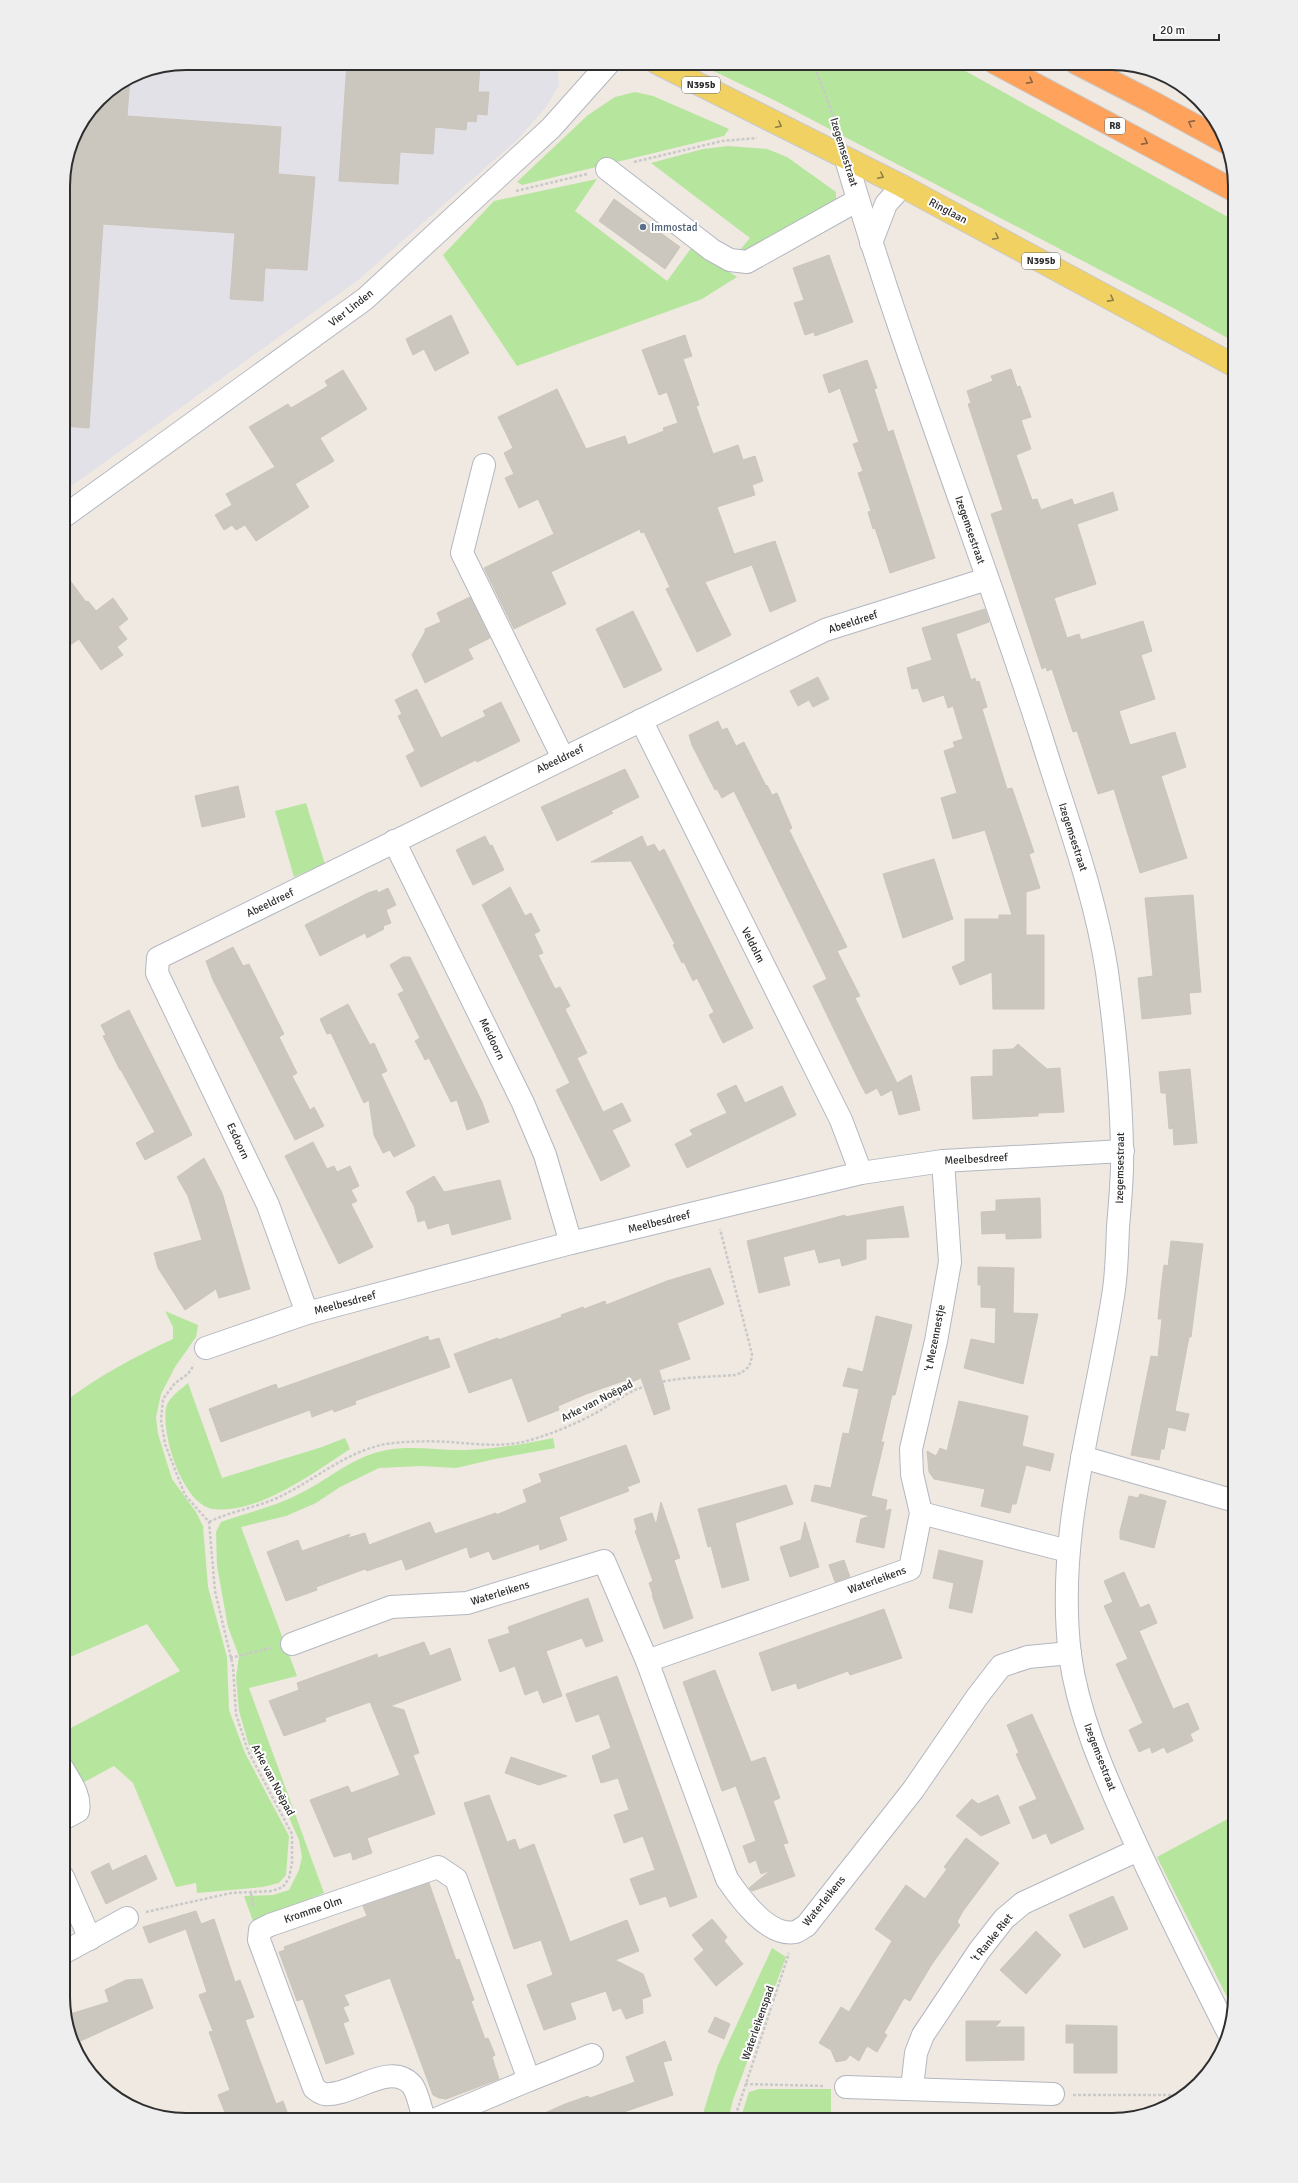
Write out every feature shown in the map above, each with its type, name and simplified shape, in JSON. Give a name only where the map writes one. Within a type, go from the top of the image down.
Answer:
[{"type":"highway","name":"R8","points":[[1008,70],[1228,187]]},
{"type":"highway","points":[[1090,70],[1217,138]]},
{"type":"main road","name":"Ringlaan","points":[[671,70],[902,186],[1228,362]]},
{"type":"street","name":"Vier Linden","points":[[70,511],[365,299],[551,128],[603,70]]},
{"type":"street","name":"Izegemsestraat","points":[[846,159],[871,242],[987,580],[1015,655],[1093,901],[1106,968],[1115,1039],[1123,1151],[1114,1292],[1082,1457],[1068,1551],[1067,1602],[1070,1652],[1076,1688],[1095,1747],[1109,1784],[1138,1850],[1225,2025]]},
{"type":"street","points":[[607,170],[712,250],[730,260],[747,262],[858,200]]},
{"type":"street","points":[[871,242],[886,204],[902,186]]},
{"type":"street","points":[[484,465],[462,553],[563,758]]},
{"type":"street","name":"Abeeldreef","points":[[157,974],[158,958],[825,630],[987,580]]},
{"type":"street","name":"Veldolm","points":[[641,720],[841,1120],[861,1173]]},
{"type":"street","name":"Meidoorn","points":[[394,841],[523,1103],[545,1155],[571,1244]]},
{"type":"street","name":"Esdoorn","points":[[157,974],[268,1205],[307,1313]]},
{"type":"street","name":"Meelbesdreef","points":[[206,1348],[307,1313],[571,1244],[861,1173],[943,1161],[1123,1151]]},
{"type":"street","name":"'t Mezennestje","points":[[921,1513],[912,1474],[911,1449],[936,1341],[950,1262],[943,1161]]},
{"type":"street","points":[[1082,1457],[1228,1499]]},
{"type":"street","points":[[921,1513],[1068,1551]]},
{"type":"street","name":"Waterleikens","points":[[647,1661],[910,1569],[921,1513]]},
{"type":"street","name":"Waterleikens","points":[[292,1644],[391,1607],[467,1603],[604,1561],[647,1661],[726,1879],[744,1904],[770,1926],[782,1931],[796,1932],[806,1926],[913,1790],[977,1696],[1001,1666],[1028,1657],[1070,1652]]},
{"type":"street","points":[[70,1782],[79,1798],[80,1804],[78,1811],[70,1815]]},
{"type":"street","name":"'t Ranke Riet","points":[[912,2088],[916,2053],[923,2035],[979,1951],[1004,1920],[1023,1902],[1138,1850]]},
{"type":"street","name":"Kromme Olm","points":[[422,2113],[412,2085],[401,2078],[388,2075],[335,2094],[323,2094],[314,2088],[259,1940],[260,1930],[438,1867],[456,1878],[528,2080]]},
{"type":"street","points":[[70,1893],[90,1939]]},
{"type":"street","points":[[70,1949],[127,1918]]},
{"type":"street","points":[[450,2113],[592,2055]]},
{"type":"street","points":[[846,2087],[912,2088],[1053,2094]]},
{"type":"path","name":"Izegemsestraat","points":[[816,70],[825,93],[846,159]]},
{"type":"path","points":[[488,186],[515,191],[722,141],[760,138],[790,130]]},
{"type":"path","name":"Arke van Noëpad","points":[[127,1918],[187,1902],[231,1893],[272,1891],[283,1887],[289,1878],[292,1862],[292,1834],[248,1751],[234,1705],[233,1666],[215,1591],[209,1522],[221,1516],[258,1506],[277,1498],[306,1483],[353,1454],[373,1447],[393,1443],[451,1442],[465,1445],[521,1442],[576,1423],[626,1394],[647,1386],[736,1375],[747,1370],[752,1364],[750,1341],[714,1208]]},
{"type":"path","points":[[206,1348],[188,1374],[175,1383],[163,1399],[161,1420],[165,1444],[178,1481],[186,1495],[209,1522]]},
{"type":"path","points":[[230,1658],[292,1644]]},
{"type":"path","name":"Waterleikenspad","points":[[736,2113],[745,2084],[763,2037],[796,1932]]},
{"type":"path","points":[[745,2084],[846,2087]]},
{"type":"path","points":[[1053,2094],[1174,2095]]},
{"type":"shaded area","points":[[178,70],[558,70],[559,85],[547,106],[517,140],[357,281],[70,487],[70,178],[72,163],[79,141],[94,115],[115,94],[141,79],[163,72]]},
{"type":"green space","points":[[712,70],[964,70],[1228,217],[1228,338],[1175,309],[776,101]]},
{"type":"green space","points":[[635,92],[653,96],[729,129],[724,136],[522,185],[517,182],[588,115],[615,97]]},
{"type":"green space","points":[[728,146],[767,149],[787,157],[836,192],[836,205],[743,254],[739,251],[750,238],[651,163],[703,149]]},
{"type":"green space","points":[[597,179],[575,211],[667,281],[692,247],[737,277],[702,299],[517,366],[443,255],[494,201]]},
{"type":"green space","points":[[306,803],[325,864],[294,877],[275,811]]},
{"type":"green space","points":[[165,1311],[198,1325],[196,1337],[175,1367],[161,1394],[156,1417],[158,1434],[172,1479],[196,1512],[203,1526],[208,1587],[227,1657],[229,1710],[245,1753],[289,1836],[286,1875],[279,1883],[263,1887],[197,1893],[196,1883],[176,1887],[133,1783],[114,1766],[77,1786],[70,1772],[70,1728],[180,1671],[147,1624],[70,1657],[70,1398],[116,1368],[173,1339],[173,1327]]},
{"type":"green space","points":[[188,1383],[222,1478],[322,1447],[345,1438],[350,1449],[303,1480],[266,1499],[230,1509],[213,1509],[202,1505],[192,1495],[176,1467],[167,1434],[165,1420],[167,1404],[175,1394]]},
{"type":"green space","points":[[553,1438],[555,1448],[456,1468],[421,1466],[379,1468],[340,1487],[316,1503],[286,1516],[241,1527],[297,1676],[249,1688],[324,1893],[253,1921],[244,1896],[273,1895],[289,1890],[299,1870],[302,1857],[299,1840],[284,1806],[250,1749],[239,1711],[236,1677],[239,1656],[228,1627],[217,1566],[216,1532],[221,1522],[286,1500],[307,1490],[350,1464],[374,1453],[406,1448],[456,1450],[488,1449]]},
{"type":"green space","points":[[1228,1819],[1228,1999],[1157,1857]]},
{"type":"green space","points":[[772,1948],[786,1957],[733,2100],[730,2113],[703,2113],[718,2065]]},
{"type":"green space","points":[[759,2089],[831,2089],[831,2113],[742,2113],[749,2092]]},
{"type":"building","points":[[347,70],[480,70],[478,92],[489,92],[487,115],[477,114],[476,122],[467,121],[466,130],[435,127],[433,154],[400,152],[398,184],[339,181]]},
{"type":"building","points":[[129,85],[127,116],[281,127],[278,174],[315,177],[307,270],[265,268],[263,301],[230,299],[235,233],[103,224],[89,428],[70,427],[70,178],[72,163],[79,141],[90,121],[104,104],[115,94]]},
{"type":"building","points":[[614,199],[680,247],[665,269],[599,221]]},
{"type":"building","points":[[829,255],[853,322],[815,336],[814,332],[805,335],[794,303],[804,300],[793,268]]},
{"type":"building","points":[[451,315],[469,353],[435,371],[424,349],[413,355],[406,339]]},
{"type":"building","points":[[685,335],[692,356],[683,359],[699,405],[696,406],[713,454],[738,445],[743,460],[755,456],[763,481],[752,485],[755,495],[717,507],[734,554],[775,541],[796,601],[770,612],[752,565],[705,582],[731,635],[697,652],[666,589],[670,587],[644,532],[641,533],[640,529],[551,572],[566,604],[514,629],[484,568],[554,534],[538,499],[519,508],[505,478],[514,474],[504,453],[513,448],[498,417],[557,389],[586,449],[625,436],[628,445],[664,431],[663,428],[678,423],[667,392],[659,395],[642,350]]},
{"type":"building","points":[[867,360],[877,388],[874,389],[888,432],[893,430],[935,558],[890,573],[875,528],[873,529],[868,512],[871,511],[858,473],[863,471],[853,444],[859,442],[840,388],[829,393],[823,375]]},
{"type":"building","points":[[1011,369],[1017,387],[1020,386],[1031,417],[1021,420],[1031,449],[1016,455],[1032,500],[1037,499],[1041,510],[1072,499],[1074,505],[1113,492],[1118,510],[1077,524],[1096,584],[1054,598],[1067,638],[1079,634],[1081,640],[1143,621],[1152,651],[1141,655],[1155,699],[1119,711],[1130,745],[1175,732],[1186,767],[1161,776],[1187,858],[1140,873],[1114,789],[1098,794],[1077,731],[1073,732],[1052,669],[1047,671],[1046,667],[1042,669],[991,514],[1003,510],[968,404],[971,403],[967,391],[993,381],[991,376]]},
{"type":"building","points":[[343,370],[367,409],[320,438],[334,461],[295,484],[309,507],[256,541],[245,525],[236,530],[232,525],[224,530],[215,515],[232,505],[226,494],[275,467],[249,427],[288,404],[291,408],[328,386],[325,381]]},
{"type":"building","points":[[70,580],[86,602],[88,601],[96,611],[113,598],[128,619],[118,627],[127,639],[117,647],[123,655],[101,670],[79,639],[70,645]]},
{"type":"building","points":[[470,597],[490,638],[468,649],[473,659],[425,683],[412,655],[425,632],[425,629],[441,622],[437,613]]},
{"type":"building","points":[[985,609],[989,622],[956,634],[971,680],[975,678],[976,682],[979,681],[987,707],[982,709],[1007,789],[1012,788],[1034,852],[1029,854],[1040,888],[1026,892],[1026,935],[1044,935],[1044,1009],[993,1009],[992,972],[960,985],[952,967],[965,961],[965,919],[999,919],[999,915],[1012,915],[985,830],[953,839],[941,798],[957,793],[944,751],[955,747],[953,742],[963,739],[953,706],[948,708],[944,695],[923,702],[918,688],[912,689],[907,668],[932,660],[922,628]]},
{"type":"building","points":[[633,611],[662,670],[624,688],[596,629]]},
{"type":"building","points":[[818,677],[829,699],[813,707],[809,700],[798,706],[790,691]]},
{"type":"building","points":[[417,689],[441,738],[486,716],[483,711],[501,702],[520,741],[477,762],[476,760],[421,787],[406,756],[415,751],[398,716],[402,714],[395,700]]},
{"type":"building","points":[[718,721],[722,730],[727,728],[736,746],[744,742],[766,786],[767,785],[772,795],[777,793],[792,828],[789,830],[847,947],[837,951],[860,996],[855,998],[897,1083],[911,1075],[920,1110],[899,1115],[892,1090],[881,1096],[877,1088],[866,1094],[861,1085],[813,986],[827,979],[734,791],[722,798],[717,789],[715,790],[692,745],[689,735]]},
{"type":"building","points":[[625,769],[639,797],[611,811],[613,813],[557,841],[541,807]]},
{"type":"building","points":[[238,786],[245,817],[202,827],[195,796]]},
{"type":"building","points":[[485,836],[490,846],[492,845],[504,870],[473,885],[456,850]]},
{"type":"building","points":[[642,836],[647,847],[654,844],[659,852],[664,849],[753,1028],[723,1043],[709,1015],[714,1012],[697,978],[693,981],[684,962],[682,963],[673,945],[675,944],[631,861],[591,862]]},
{"type":"building","points":[[934,859],[953,919],[903,938],[883,874]]},
{"type":"building","points":[[510,887],[525,916],[531,913],[540,931],[534,934],[543,953],[538,955],[555,989],[560,987],[570,1006],[565,1009],[587,1053],[577,1058],[603,1112],[622,1103],[631,1121],[612,1130],[630,1166],[601,1181],[556,1090],[570,1083],[482,905]]},
{"type":"building","points":[[388,888],[396,905],[386,910],[391,923],[383,926],[384,929],[367,938],[365,933],[320,956],[305,925],[368,893],[377,890],[378,893]]},
{"type":"building","points":[[1193,895],[1201,992],[1189,993],[1191,1014],[1142,1019],[1138,978],[1153,976],[1145,898]]},
{"type":"building","points":[[233,947],[243,966],[249,964],[284,1034],[279,1037],[297,1073],[292,1076],[310,1110],[314,1107],[324,1126],[295,1140],[213,980],[206,961]]},
{"type":"building","points":[[403,957],[410,957],[482,1102],[489,1122],[467,1130],[457,1100],[451,1102],[429,1058],[425,1060],[415,1041],[420,1038],[398,994],[404,991],[390,965]]},
{"type":"building","points":[[348,1004],[370,1045],[374,1043],[387,1071],[381,1074],[415,1146],[394,1157],[390,1150],[383,1153],[374,1135],[369,1100],[364,1103],[331,1033],[327,1034],[320,1019]]},
{"type":"building","points":[[129,1010],[192,1135],[145,1160],[136,1143],[155,1132],[120,1070],[103,1036],[106,1035],[101,1025]]},
{"type":"building","points":[[1018,1044],[1047,1069],[1060,1068],[1064,1112],[1038,1113],[1038,1116],[973,1119],[971,1077],[993,1076],[993,1050],[1013,1049]]},
{"type":"building","points":[[1190,1069],[1197,1143],[1174,1145],[1173,1128],[1169,1129],[1166,1093],[1161,1093],[1159,1072]]},
{"type":"building","points":[[736,1085],[745,1103],[782,1086],[796,1115],[687,1168],[675,1144],[693,1135],[690,1130],[727,1113],[717,1094]]},
{"type":"building","points":[[313,1142],[327,1169],[334,1166],[337,1172],[350,1166],[359,1186],[351,1190],[357,1201],[351,1204],[373,1247],[339,1264],[285,1156]]},
{"type":"building","points":[[204,1158],[222,1193],[250,1289],[219,1298],[216,1289],[185,1310],[158,1268],[154,1253],[202,1240],[188,1196],[177,1177]]},
{"type":"building","points":[[434,1176],[444,1192],[500,1180],[511,1219],[452,1235],[449,1223],[428,1229],[425,1220],[418,1222],[414,1206],[406,1192]]},
{"type":"building","points":[[1040,1198],[1041,1238],[1006,1239],[1006,1233],[982,1234],[981,1212],[996,1211],[996,1200]]},
{"type":"building","points":[[903,1206],[909,1237],[866,1239],[866,1259],[842,1266],[840,1258],[819,1263],[815,1249],[783,1257],[790,1285],[759,1293],[747,1241],[845,1215],[845,1217]]},
{"type":"building","points":[[1171,1241],[1203,1244],[1191,1337],[1189,1337],[1175,1411],[1189,1414],[1185,1431],[1168,1427],[1164,1449],[1161,1449],[1159,1460],[1131,1455],[1151,1356],[1158,1357],[1162,1319],[1158,1319],[1161,1289],[1164,1265],[1168,1266]]},
{"type":"building","points":[[978,1267],[1014,1268],[1013,1313],[1038,1314],[1023,1384],[964,1368],[971,1339],[995,1344],[996,1308],[981,1307],[981,1285],[978,1285]]},
{"type":"building","points":[[710,1268],[724,1304],[677,1323],[690,1359],[659,1370],[670,1409],[654,1415],[641,1378],[627,1384],[626,1380],[586,1394],[558,1406],[559,1410],[528,1422],[512,1378],[469,1393],[454,1354],[562,1317],[561,1315],[583,1307],[584,1309],[605,1301],[606,1305],[667,1281]]},
{"type":"building","points":[[876,1316],[912,1325],[895,1395],[892,1395],[881,1442],[884,1442],[871,1496],[887,1500],[885,1511],[891,1509],[884,1548],[856,1542],[861,1519],[870,1516],[811,1501],[815,1485],[831,1488],[843,1433],[849,1434],[859,1389],[843,1386],[848,1368],[863,1372]]},
{"type":"building","points":[[428,1336],[429,1341],[439,1338],[450,1367],[355,1401],[356,1404],[334,1412],[333,1409],[312,1417],[310,1410],[221,1442],[209,1409],[276,1384],[278,1389]]},
{"type":"building","points":[[959,1401],[1028,1416],[1022,1446],[1054,1454],[1050,1471],[1026,1465],[1016,1504],[1012,1504],[1010,1513],[981,1506],[985,1489],[934,1479],[929,1472],[927,1451],[936,1456],[940,1448],[947,1451]]},
{"type":"building","points":[[626,1445],[640,1482],[627,1487],[629,1491],[559,1517],[567,1540],[540,1550],[539,1544],[493,1560],[489,1551],[470,1558],[467,1547],[406,1570],[402,1559],[367,1571],[365,1569],[316,1587],[317,1590],[286,1601],[267,1552],[298,1540],[302,1551],[350,1534],[348,1538],[365,1533],[369,1545],[430,1522],[435,1534],[496,1513],[496,1515],[527,1502],[523,1490],[542,1482],[539,1474]]},
{"type":"building","points":[[786,1485],[793,1504],[735,1523],[749,1580],[722,1588],[711,1546],[708,1547],[698,1509]]},
{"type":"building","points":[[1140,1494],[1166,1501],[1154,1548],[1120,1539],[1120,1531],[1129,1496],[1138,1498]]},
{"type":"building","points":[[661,1502],[680,1558],[674,1560],[693,1618],[664,1629],[652,1595],[649,1583],[653,1581],[635,1531],[637,1530],[634,1519],[652,1513],[656,1525]]},
{"type":"building","points":[[805,1522],[819,1567],[790,1577],[780,1547],[801,1540]]},
{"type":"building","points":[[939,1550],[983,1561],[972,1613],[949,1608],[954,1583],[933,1578]]},
{"type":"building","points":[[844,1560],[850,1577],[835,1582],[829,1565]]},
{"type":"building","points":[[1124,1572],[1140,1608],[1149,1604],[1157,1623],[1139,1631],[1173,1709],[1188,1703],[1199,1729],[1190,1734],[1193,1741],[1167,1753],[1164,1747],[1152,1753],[1150,1747],[1139,1752],[1129,1730],[1143,1723],[1116,1664],[1128,1659],[1104,1606],[1113,1602],[1104,1581]]},
{"type":"building","points":[[588,1598],[603,1641],[586,1647],[582,1638],[546,1651],[562,1696],[543,1703],[538,1690],[525,1695],[515,1666],[500,1672],[488,1640],[510,1633],[508,1627]]},
{"type":"building","points":[[884,1609],[902,1658],[850,1675],[848,1671],[798,1689],[796,1683],[772,1691],[759,1653]]},
{"type":"building","points":[[424,1642],[430,1656],[450,1648],[461,1680],[390,1706],[404,1710],[419,1753],[413,1755],[435,1814],[367,1838],[372,1853],[353,1860],[351,1852],[334,1857],[310,1800],[348,1786],[351,1793],[400,1775],[370,1702],[325,1718],[326,1721],[284,1736],[269,1701],[299,1690],[297,1683],[377,1654],[378,1658]]},
{"type":"building","points":[[715,1670],[751,1762],[765,1757],[780,1798],[773,1801],[788,1843],[783,1844],[795,1876],[752,1891],[749,1888],[771,1870],[761,1874],[756,1860],[749,1863],[743,1846],[756,1841],[736,1786],[722,1791],[683,1682]]},
{"type":"building","points":[[617,1676],[697,1897],[670,1907],[666,1896],[640,1905],[630,1879],[655,1870],[643,1836],[624,1843],[614,1815],[629,1810],[618,1778],[601,1783],[592,1756],[611,1748],[599,1714],[576,1722],[566,1694]]},
{"type":"building","points":[[1032,1714],[1084,1829],[1051,1844],[1046,1833],[1033,1839],[1019,1807],[1037,1799],[1016,1754],[1019,1753],[1007,1725]]},
{"type":"building","points":[[511,1757],[567,1776],[539,1785],[505,1773]]},
{"type":"building","points":[[489,1795],[507,1842],[515,1839],[519,1850],[534,1844],[570,1942],[627,1920],[639,1951],[615,1960],[643,1974],[651,1996],[642,1999],[643,2013],[626,2019],[621,2008],[613,2011],[606,1991],[570,2003],[576,2019],[544,2030],[527,1985],[553,1975],[541,1940],[514,1949],[464,1803]]},
{"type":"building","points":[[998,1795],[1010,1823],[981,1836],[956,1816],[972,1799],[978,1804]]},
{"type":"building","points":[[966,1838],[999,1863],[963,1911],[957,1922],[960,1925],[932,1964],[910,2001],[904,1998],[884,2033],[887,2035],[877,2052],[867,2046],[859,2061],[850,2055],[846,2060],[836,2062],[831,2050],[819,2043],[841,2007],[849,2012],[892,1941],[875,1929],[906,1885],[925,1899],[947,1869],[944,1867]]},
{"type":"building","points":[[146,1855],[157,1879],[106,1904],[91,1872],[109,1863],[112,1871]]},
{"type":"building","points":[[429,1883],[456,1960],[459,1959],[474,2000],[471,2001],[485,2039],[488,2038],[495,2055],[492,2057],[499,2079],[446,2099],[433,2095],[390,1978],[344,1995],[349,2005],[343,2007],[349,2021],[343,2023],[354,2054],[326,2064],[303,1999],[297,2001],[279,1952],[285,1950],[284,1947],[367,1916],[363,1906]]},
{"type":"building","points":[[1113,1896],[1128,1929],[1084,1948],[1069,1915]]},
{"type":"building","points":[[196,1911],[201,1924],[214,1919],[235,1982],[240,1980],[254,2017],[245,2020],[276,2104],[283,2101],[287,2113],[225,2113],[218,2095],[230,2090],[209,2032],[213,2031],[199,1995],[207,1992],[186,1929],[149,1943],[143,1927]]},
{"type":"building","points":[[712,1919],[727,1937],[724,1941],[743,1964],[716,1986],[694,1959],[704,1950],[692,1935]]},
{"type":"building","points":[[1036,1931],[1061,1955],[1026,1994],[1000,1970]]},
{"type":"building","points":[[142,1979],[153,2008],[79,2042],[71,2014],[109,2002],[105,1990],[126,1980]]},
{"type":"building","points":[[715,2017],[730,2024],[724,2039],[708,2032]]},
{"type":"building","points":[[966,2021],[1001,2021],[995,2027],[1024,2027],[1024,2060],[966,2061]]},
{"type":"building","points":[[1066,2025],[1117,2026],[1117,2073],[1074,2073],[1074,2043],[1066,2043]]},
{"type":"building","points":[[665,2041],[672,2060],[663,2062],[673,2095],[621,2113],[545,2113],[588,2096],[590,2098],[635,2082],[626,2057]]},
{"type":"place","name":"Immostad","points":[[643,227]]}]
